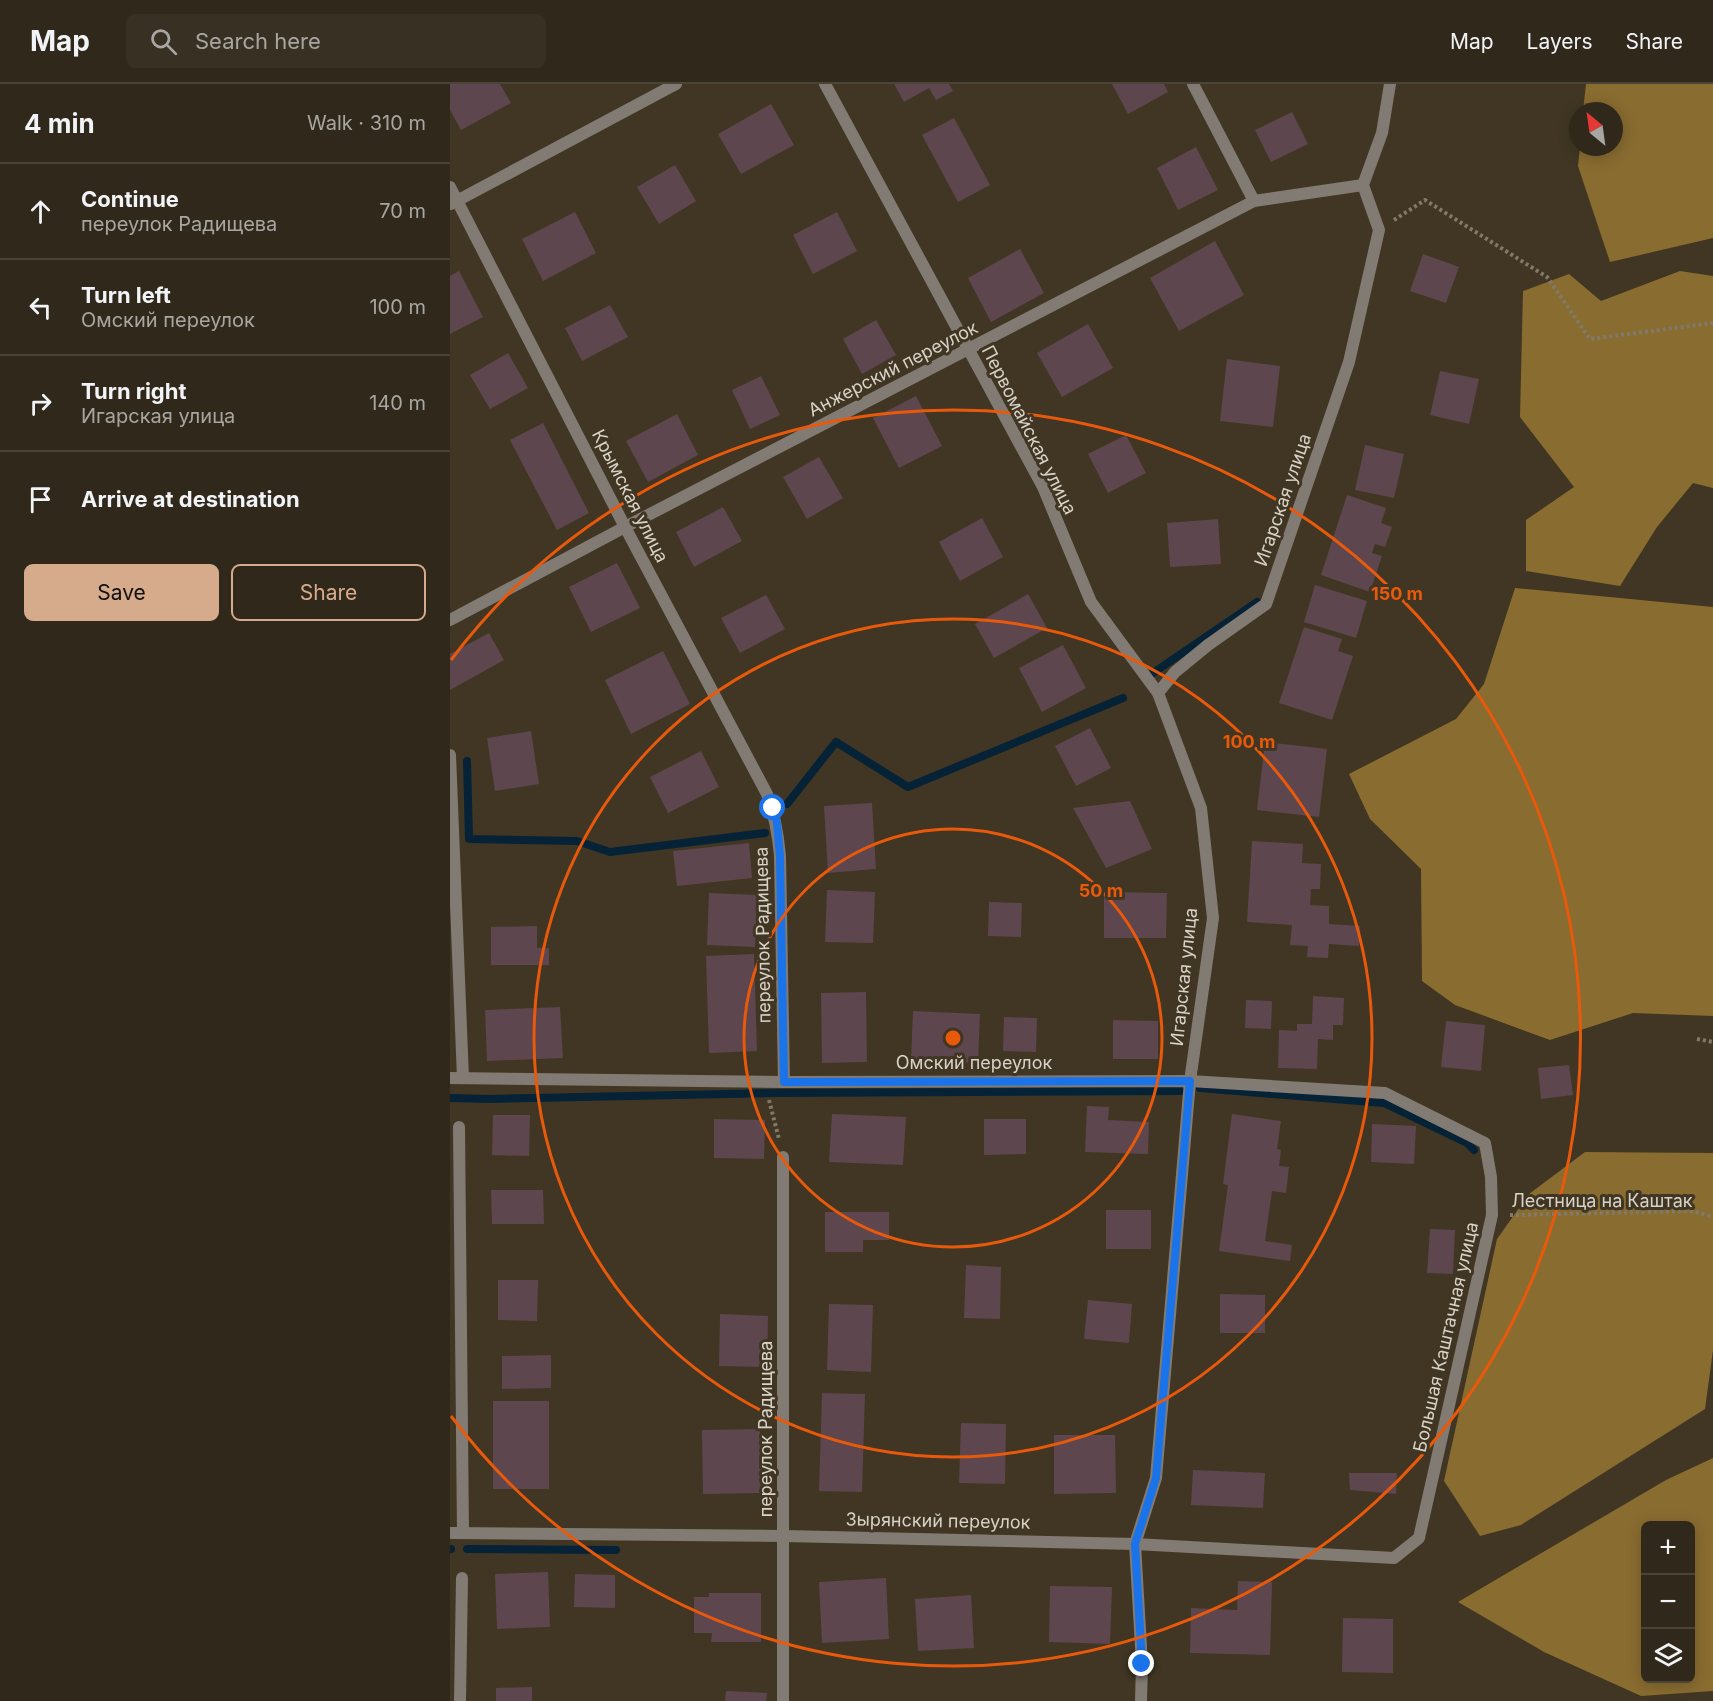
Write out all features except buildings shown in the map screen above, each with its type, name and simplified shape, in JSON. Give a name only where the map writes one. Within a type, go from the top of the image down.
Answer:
[{"type":"street","points":[[454,203],[676,84]]},
{"type":"street","name":"Первомайская улица","points":[[825,84],[1043,487],[1091,602],[1158,693]]},
{"type":"street","points":[[1193,84],[1254,201]]},
{"type":"street","points":[[1379,230],[1363,185],[1382,133],[1390,84]]},
{"type":"street","name":"Анжерский переулок","points":[[450,620],[1254,201],[1363,185]]},
{"type":"street","name":"Крымская улица","points":[[450,186],[454,203],[767,794],[777,823]]},
{"type":"street","name":"Игарская улица","points":[[1140,1701],[1142,1664],[1135,1544],[1156,1478],[1190,1081],[1213,918],[1201,808],[1158,693],[1175,672],[1208,645],[1266,604],[1349,362],[1379,230]]},
{"type":"street","points":[[450,756],[456,1078]]},
{"type":"street","name":"переулок Радищева","points":[[777,823],[780,856],[784,1082]]},
{"type":"street","name":"Омский переулок","points":[[456,1078],[784,1082],[1190,1081],[1385,1094],[1485,1143]]},
{"type":"street","points":[[456,1533],[459,1127]]},
{"type":"street","name":"Большая Каштачная улица","points":[[1419,1538],[1492,1215],[1491,1177],[1485,1143]]},
{"type":"street","name":"переулок Радищева","points":[[783,1157],[783,1701]]},
{"type":"street","name":"Зырянский переулок","points":[[456,1533],[784,1536],[1135,1544],[1394,1558],[1419,1538]]},
{"type":"street","points":[[460,1701],[462,1578]]},
{"type":"path","points":[[1379,230],[1425,200],[1547,277],[1590,339],[1713,323]]},
{"type":"path","points":[[1697,1040],[1713,1042]]},
{"type":"path","points":[[771,1109],[783,1157]]},
{"type":"path","name":"Лестница на Каштак","points":[[1492,1215],[1693,1211],[1713,1217]]},
{"type":"shaded area","points":[[1586,84],[1713,84],[1713,238],[1610,262],[1578,166],[1579,156],[1623,156],[1623,102],[1584,102]]},
{"type":"shaded area","points":[[1680,271],[1713,276],[1713,488],[1693,483],[1657,527],[1620,586],[1526,571],[1526,520],[1574,487],[1520,417],[1523,291],[1569,274],[1601,301]]},
{"type":"shaded area","points":[[1515,588],[1713,607],[1713,1016],[1633,1013],[1550,1040],[1455,1005],[1422,981],[1421,869],[1370,819],[1349,774],[1456,719],[1484,684]]},
{"type":"shaded area","points":[[1585,1152],[1713,1153],[1713,1350],[1705,1409],[1521,1525],[1480,1536],[1444,1481],[1497,1239],[1529,1194]]},
{"type":"shaded area","points":[[1713,1458],[1713,1691],[1641,1696],[1544,1652],[1458,1602],[1666,1480]]},
{"type":"waterway","points":[[1153,673],[1257,602]]},
{"type":"waterway","points":[[787,804],[836,742],[908,787],[1123,698]]},
{"type":"waterway","points":[[467,761],[469,839],[577,841],[610,852],[765,833]]},
{"type":"waterway","points":[[1200,1088],[1384,1103],[1467,1143],[1474,1150]]},
{"type":"waterway","points":[[450,1098],[776,1093],[1181,1091]]},
{"type":"waterway","points":[[467,1549],[616,1550]]},
{"type":"route","points":[[773,808],[780,856],[784,1082],[1190,1081],[1156,1478],[1135,1544],[1142,1664]]}]
